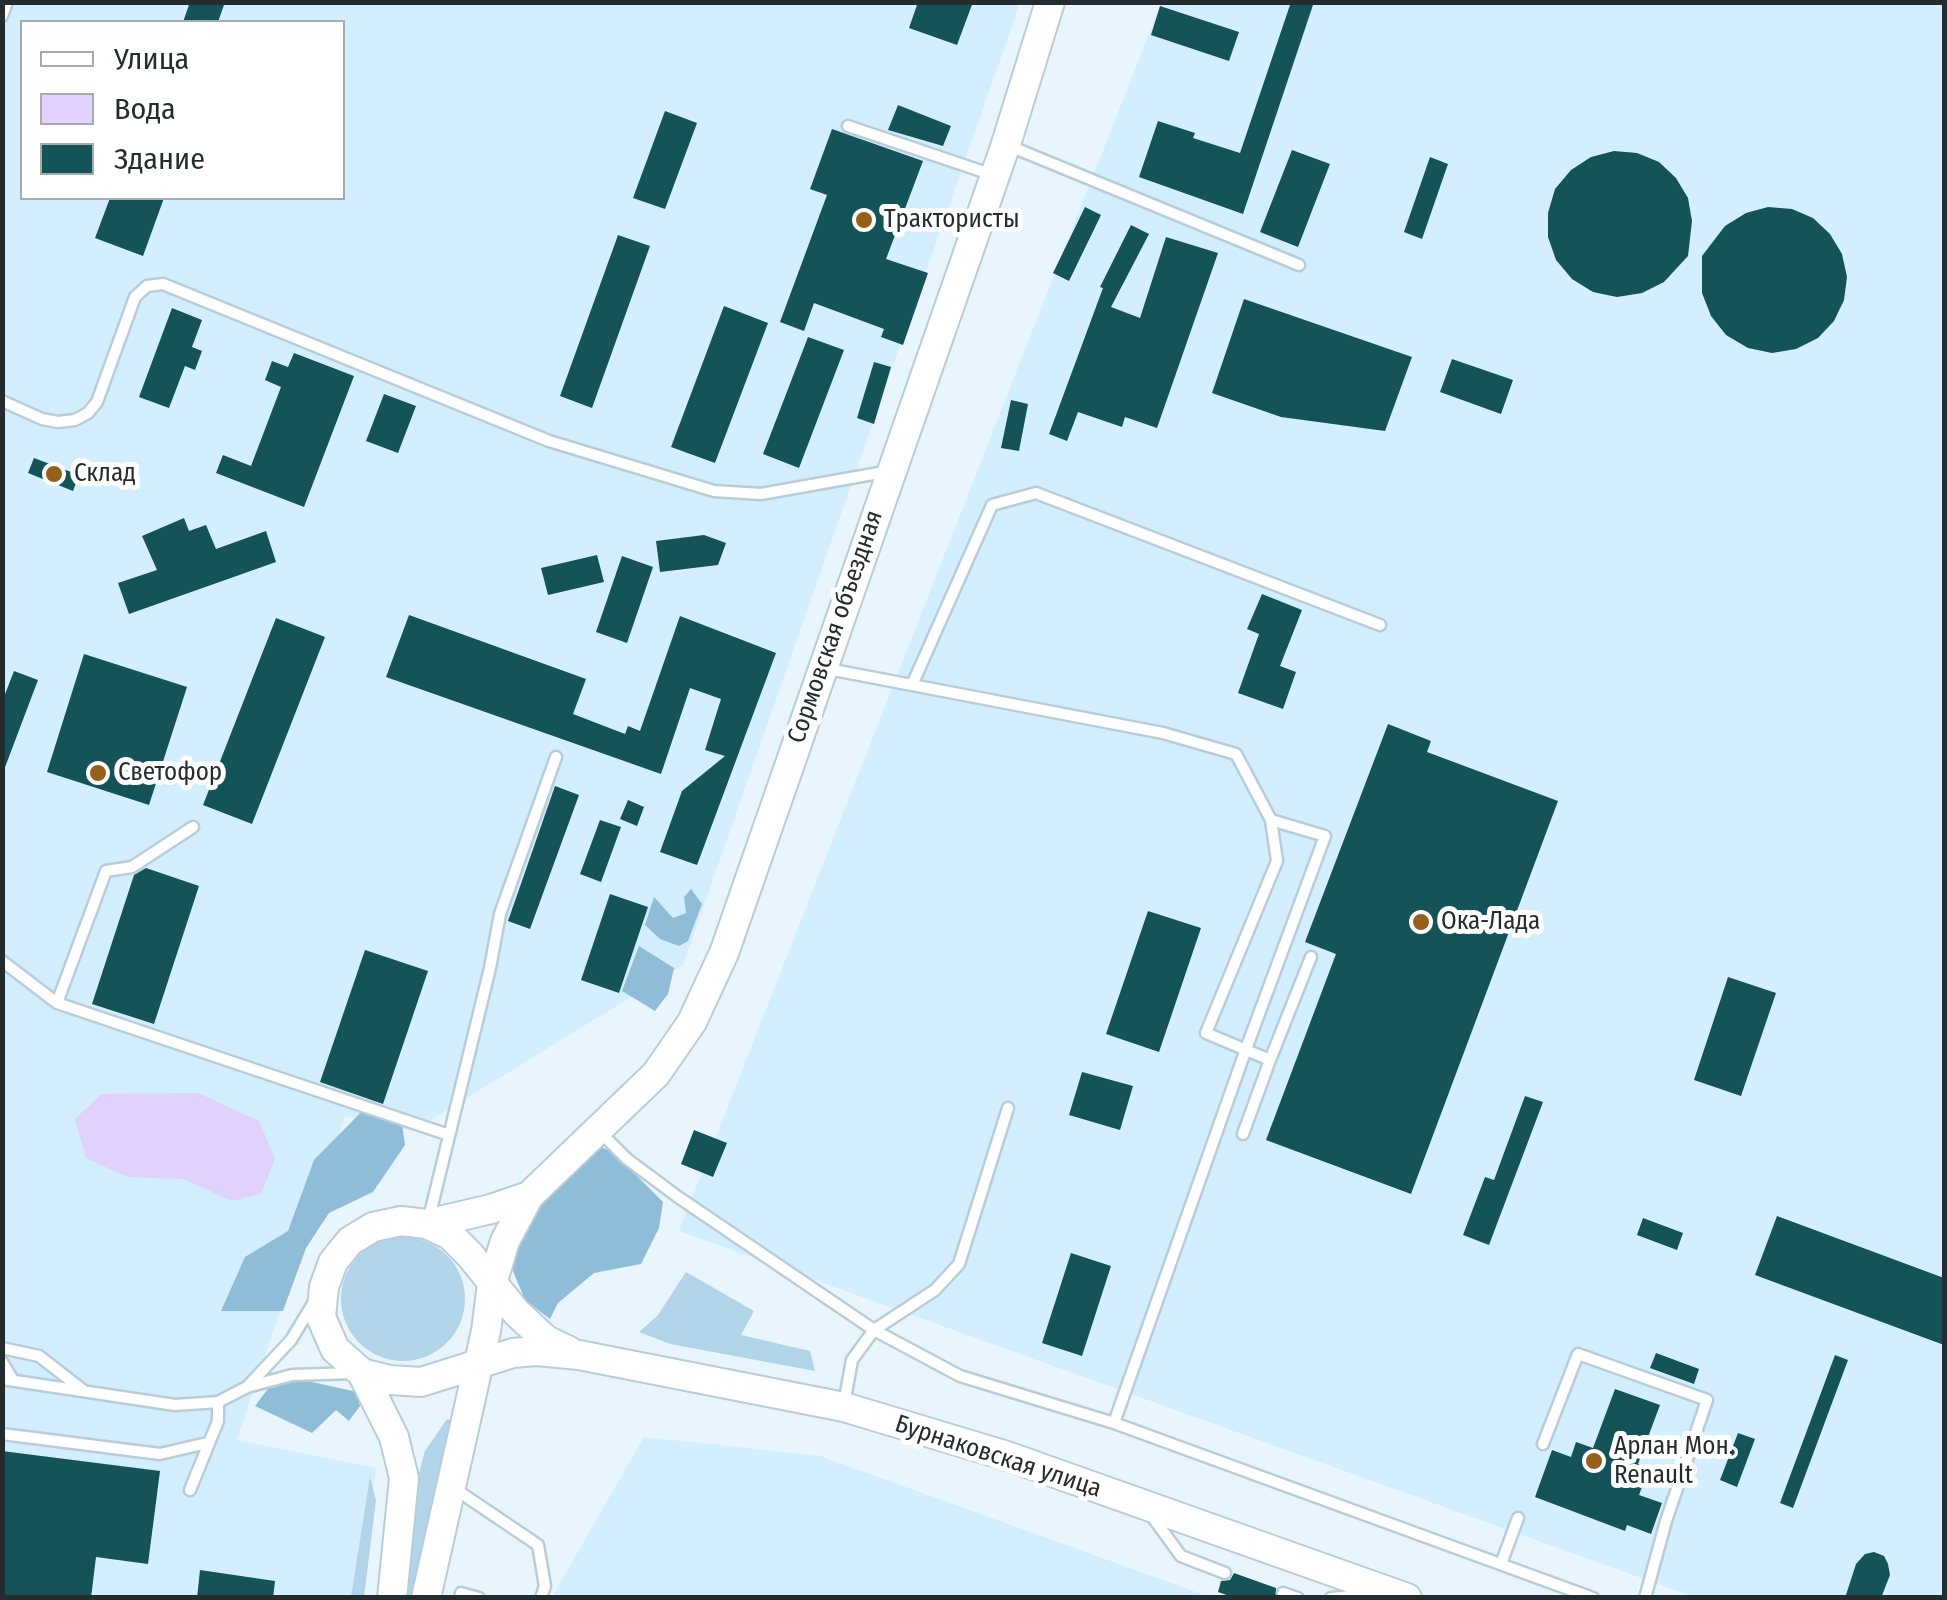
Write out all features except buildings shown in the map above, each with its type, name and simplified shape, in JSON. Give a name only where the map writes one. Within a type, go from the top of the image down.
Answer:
[{"type":"main road","name":"Сормовская объездная","points":[[529,1196],[656,1074],[692,1022],[724,953],[1006,144],[1050,2]]},
{"type":"main road","points":[[427,1224],[529,1196]]},
{"type":"main road","points":[[426,1598],[486,1331],[492,1284],[505,1240],[529,1196]]},
{"type":"main road","points":[[392,1598],[404,1478],[394,1437],[362,1373],[335,1349],[322,1317],[324,1288],[333,1262],[350,1241],[373,1227],[401,1221],[427,1224],[450,1235],[516,1312],[546,1340],[579,1355]]},
{"type":"main road","points":[[362,1373],[421,1382],[513,1353],[579,1355]]},
{"type":"main road","name":"Бурнаковская улица","points":[[579,1355],[844,1407],[1006,1456],[1399,1595]]},
{"type":"lane","points":[[2,16],[7,2]]},
{"type":"lane","points":[[848,126],[994,176]]},
{"type":"lane","points":[[1006,144],[1299,265]]},
{"type":"lane","points":[[2,401],[58,422],[88,413],[97,402],[135,297],[147,286],[163,284],[549,441],[714,491],[761,494],[891,471]]},
{"type":"lane","points":[[912,685],[992,505],[1036,494],[1380,626]]},
{"type":"lane","points":[[822,668],[1163,734],[1236,754],[1271,820],[1276,862],[1206,1034],[1270,1060]]},
{"type":"lane","points":[[427,1224],[500,914],[556,757]]},
{"type":"lane","points":[[1114,1423],[1325,836],[1271,820]]},
{"type":"lane","points":[[58,1004],[106,872],[132,866],[193,827]]},
{"type":"lane","points":[[1243,1134],[1311,957]]},
{"type":"lane","points":[[2,960],[58,1004],[449,1134]]},
{"type":"lane","points":[[844,1407],[852,1360],[874,1330],[935,1290],[959,1264],[1008,1108]]},
{"type":"lane","points":[[598,1129],[626,1160],[678,1197],[874,1330],[960,1376],[1114,1423],[1592,1598]]},
{"type":"lane","points":[[247,1387],[291,1340],[324,1288]]},
{"type":"lane","points":[[2,1348],[39,1356],[85,1391]]},
{"type":"lane","points":[[1542,1444],[1578,1354],[1707,1400],[1645,1598]]},
{"type":"lane","points":[[2,1362],[8,1379],[175,1404],[218,1402],[247,1387],[292,1374],[362,1373]]},
{"type":"lane","points":[[190,1490],[218,1421],[218,1402]]},
{"type":"lane","points":[[2,1434],[160,1454],[207,1443]]},
{"type":"lane","points":[[452,1487],[538,1545],[545,1586],[540,1598]]},
{"type":"lane","points":[[1145,1506],[1182,1556],[1224,1573]]},
{"type":"lane","points":[[1500,1564],[1518,1518]]},
{"type":"lane","points":[[460,1598],[461,1593],[478,1598]]},
{"type":"lane","points":[[1284,1593],[1298,1598]]},
{"type":"lane","points":[[1331,1598],[1399,1595]]},
{"type":"shaded area","points":[[3,3],[1020,3],[683,965],[413,1131],[345,1116],[237,1440],[376,1468],[355,1597],[3,1598]]},
{"type":"shaded area","points":[[1161,3],[1944,3],[1944,1597],[1694,1597],[679,1231]]},
{"type":"shaded area","points":[[691,889],[702,904],[688,941],[679,946],[660,939],[645,925],[654,897],[673,918],[686,913],[684,897]]},
{"type":"shaded area","points":[[639,946],[674,968],[668,994],[655,1011],[622,991]]},
{"type":"shaded area","points":[[372,1101],[401,1116],[405,1145],[373,1192],[329,1213],[306,1248],[283,1311],[221,1311],[245,1257],[288,1231],[314,1160]]},
{"type":"shaded area","points":[[591,1142],[614,1153],[663,1202],[659,1228],[641,1264],[594,1273],[558,1303],[550,1319],[525,1300],[513,1271],[515,1236],[535,1199]]},
{"type":"shaded area","points":[[403,1237],[427,1241],[447,1255],[461,1275],[465,1299],[461,1323],[447,1343],[427,1357],[403,1361],[379,1357],[359,1343],[345,1323],[341,1299],[345,1275],[359,1255],[379,1241]]},
{"type":"shaded area","points":[[686,1272],[754,1311],[741,1335],[810,1351],[815,1371],[670,1344],[639,1332],[658,1315]]},
{"type":"shaded area","points":[[303,1380],[357,1392],[360,1406],[349,1421],[336,1410],[312,1433],[255,1406],[270,1386]]},
{"type":"shaded area","points":[[447,1419],[454,1421],[410,1597],[402,1598],[417,1480],[425,1451]]},
{"type":"shaded area","points":[[644,1437],[820,1456],[1210,1597],[552,1597]]},
{"type":"shaded area","points":[[370,1477],[376,1500],[364,1597],[351,1597]]},
{"type":"water","points":[[198,1093],[259,1121],[275,1159],[261,1194],[232,1201],[184,1179],[127,1177],[86,1158],[75,1119],[102,1094]]},
{"type":"place","name":"Трактористы","points":[[864,220]]},
{"type":"place","name":"Склад","points":[[54,474]]},
{"type":"place","name":"Светофор","points":[[98,773]]},
{"type":"place","name":"Ока-Лада","points":[[1421,922]]},
{"type":"place","name":"Арлан Мон. Renault","points":[[1594,1461]]}]
